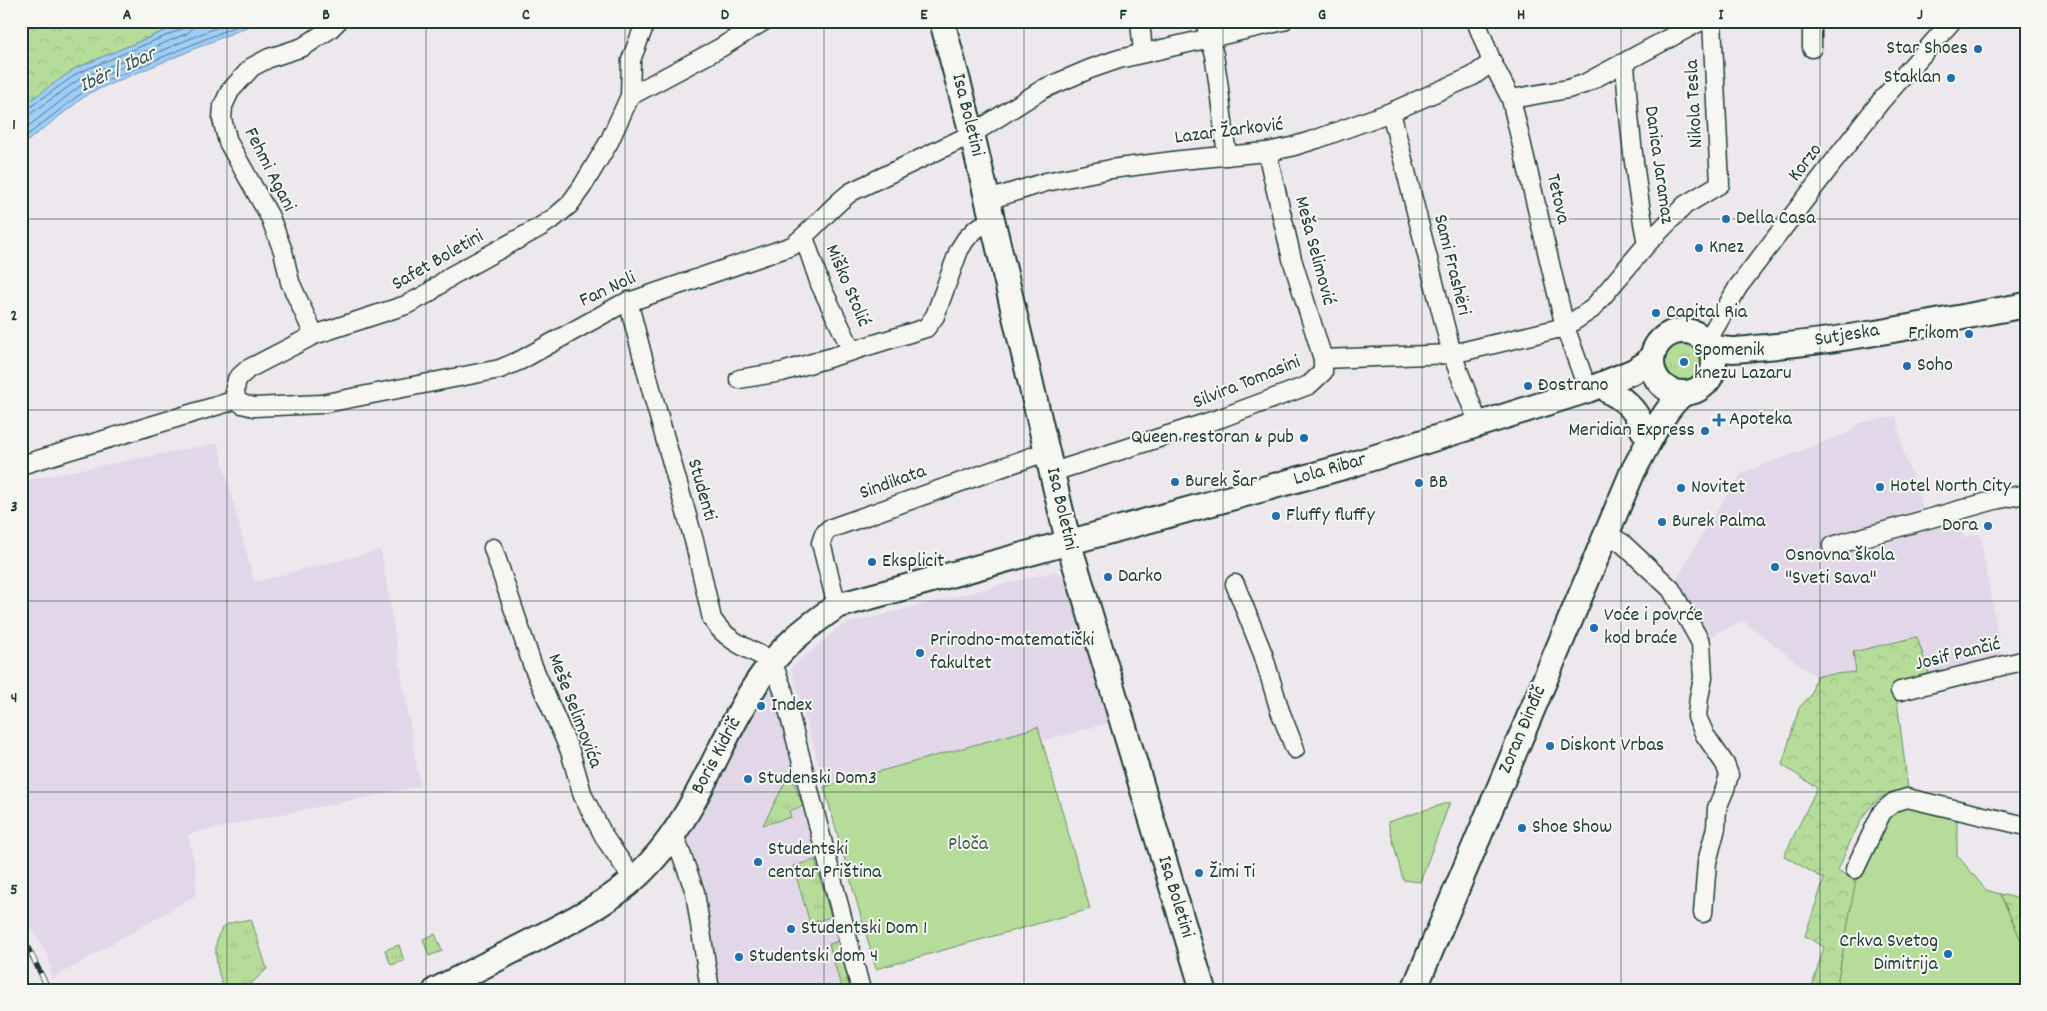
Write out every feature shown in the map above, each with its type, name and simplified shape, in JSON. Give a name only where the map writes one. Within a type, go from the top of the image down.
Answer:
[{"type":"street","name":"Fehmi Agani","points":[[314,334],[290,282],[283,252],[270,217],[228,142],[222,120],[222,106],[230,91],[252,67],[269,58],[302,47],[330,29],[338,21]]},
{"type":"street","points":[[646,21],[631,60],[630,96],[720,48],[764,21]]},
{"type":"street","name":"Isa Boletini","points":[[942,21],[972,134],[1068,541],[1203,990]]},
{"type":"street","points":[[1140,21],[1144,53]]},
{"type":"street","name":"Fan Noli","points":[[236,398],[242,404],[254,407],[321,404],[500,369],[521,360],[628,301],[792,246],[804,238],[839,200],[851,192],[972,134],[1043,89],[1090,69],[1144,53],[1207,30],[1283,21]]},
{"type":"street","name":"Tetova","points":[[1476,21],[1492,62],[1511,99],[1565,327],[1599,391]]},
{"type":"street","points":[[1511,99],[1568,89],[1584,84],[1625,64],[1701,21]]},
{"type":"street","name":"Nikola Tesla","points":[[1647,244],[1685,205],[1720,184],[1712,21]]},
{"type":"street","points":[[1812,21],[1812,48]]},
{"type":"street","name":"Korzo","points":[[1708,342],[1738,286],[1881,101],[1952,21]]},
{"type":"street","points":[[1207,30],[1218,81],[1227,156]]},
{"type":"street","name":"Lazar Žarković","points":[[990,210],[1046,182],[1111,169],[1267,152],[1317,140],[1391,112],[1473,76],[1492,62]]},
{"type":"street","name":"Danica Jaramaz","points":[[1565,327],[1592,309],[1647,244],[1633,161],[1625,64]]},
{"type":"street","name":"Safet Boletini","points":[[236,398],[237,379],[248,369],[314,334],[406,305],[428,294],[452,276],[555,217],[569,205],[582,187],[609,142],[630,96]]},
{"type":"street","name":"Sami Frashëri","points":[[1391,112],[1452,354],[1479,425]]},
{"type":"street","name":"Meša Selimović","points":[[1267,152],[1292,259],[1323,359]]},
{"type":"street","name":"Miško Stolić","points":[[739,380],[782,372],[926,328],[935,316],[959,250],[990,210]]},
{"type":"street","name":"Miško Stolić","points":[[804,238],[820,284],[852,351]]},
{"type":"street","name":"Studenti","points":[[628,301],[652,396],[695,544],[712,619],[718,629],[742,647],[772,661]]},
{"type":"street","name":"Sutjeska","points":[[1787,345],[1730,367],[1708,381],[1702,388],[1664,379],[1655,347],[1669,333],[1678,330],[1698,334],[1716,348],[1730,350],[1848,337],[2026,305]]},
{"type":"street","name":"Silvira Tomasini","points":[[1050,461],[1221,418],[1309,385],[1323,372],[1323,359],[1452,354],[1565,327]]},
{"type":"street","points":[[1708,342],[1715,363],[1708,381]]},
{"type":"street","name":"Lola Ribar","points":[[1068,541],[1338,468],[1599,391],[1647,362],[1664,379]]},
{"type":"street","name":"Zoran Đinđič","points":[[1633,471],[1637,447],[1664,379]]},
{"type":"street","name":"Zoran Đinđič","points":[[1418,986],[1633,471],[1667,411],[1676,399],[1664,379]]},
{"type":"street","points":[[1599,391],[1623,399],[1632,408],[1643,430]]},
{"type":"street","points":[[21,465],[217,406],[236,398]]},
{"type":"street","name":"Sindikata","points":[[837,606],[821,543],[824,534],[829,529],[1050,461]]},
{"type":"street","points":[[1832,546],[1995,500],[2026,494]]},
{"type":"street","points":[[1606,533],[1622,544],[1671,589],[1701,643],[1703,678],[1698,697],[1698,717],[1705,734],[1725,764],[1729,775],[1726,789],[1717,808],[1716,828],[1707,862],[1703,913]]},
{"type":"street","name":"Boris Kidrič","points":[[436,990],[585,914],[634,880],[674,834],[706,779],[745,703],[772,661],[793,638],[837,606],[1068,541]]},
{"type":"street","name":"Meše Selimovića","points":[[493,548],[532,664],[570,751],[583,796],[606,840],[634,880]]},
{"type":"street","points":[[1235,584],[1263,654],[1280,711],[1294,749]]},
{"type":"street","name":"Josif Pančić","points":[[1900,691],[2026,660]]},
{"type":"street","points":[[772,661],[783,690],[861,990]]},
{"type":"street","points":[[1855,869],[1882,812],[1894,802],[1907,798],[2026,826]]},
{"type":"street","points":[[674,834],[695,892],[710,990]]},
{"type":"shaded area","points":[[1896,416],[1903,451],[1923,508],[1825,540],[1832,546],[1960,519],[1964,537],[1980,534],[2002,658],[1929,673],[1917,638],[1857,672],[1816,677],[1743,621],[1706,638],[1673,586],[1711,519],[1742,473],[1848,433],[1859,423]]},
{"type":"shaded area","points":[[218,443],[254,582],[381,550],[420,786],[188,834],[196,871],[196,895],[52,979],[48,956],[21,911],[21,481]]},
{"type":"shaded area","points":[[1056,571],[1069,580],[1108,723],[1039,742],[876,969],[791,668],[842,625]]},
{"type":"shaded area","name":"Studentski centar Priština","points":[[772,683],[859,990],[718,990],[702,897],[684,827]]},
{"type":"green space","points":[[188,21],[76,68],[21,108],[21,22]]},
{"type":"green space","points":[[1683,344],[1690,345],[1696,349],[1700,355],[1700,369],[1696,375],[1690,379],[1683,380],[1676,379],[1670,375],[1666,369],[1665,362],[1666,355],[1670,349],[1676,345]]},
{"type":"green space","points":[[1917,637],[1929,673],[1893,685],[1897,700],[1908,790],[1888,794],[1875,802],[1856,830],[1838,870],[1856,882],[1836,990],[1811,990],[1824,947],[1805,936],[1824,879],[1784,856],[1817,788],[1782,765],[1799,708],[1811,695],[1816,676],[1856,672],[1853,652]]},
{"type":"green space","name":"Ploča","points":[[1038,727],[1090,909],[876,969],[824,787]]},
{"type":"green space","points":[[790,773],[803,806],[789,811],[791,817],[763,825]]},
{"type":"green space","points":[[1450,802],[1420,882],[1403,880],[1388,822]]},
{"type":"green space","points":[[1916,805],[1957,820],[1957,855],[1986,890],[2000,894],[2025,949],[2022,955],[2026,965],[2026,990],[1836,990],[1856,879],[1864,871],[1886,820],[1897,808]]},
{"type":"green space","points":[[815,860],[831,917],[810,923],[793,866]]},
{"type":"green space","points":[[2000,894],[2016,898],[2026,918],[2026,965],[2022,955],[2025,949]]},
{"type":"green space","points":[[251,919],[267,969],[244,990],[225,990],[217,965],[216,945],[218,936],[228,924]]},
{"type":"green space","points":[[435,934],[442,951],[429,956],[423,939]]},
{"type":"green space","points":[[844,939],[857,990],[842,990],[829,944]]},
{"type":"green space","points":[[399,945],[404,961],[391,965],[385,950]]},
{"type":"water","name":"Ibër / Ibar","points":[[188,21],[261,21],[89,93],[21,146],[22,106],[76,68]]},
{"type":"railway","points":[[21,934],[49,990]]},
{"type":"place","name":"Star Shoes","points":[[1978,49]]},
{"type":"place","name":"Staklan","points":[[1951,78]]},
{"type":"place","name":"Della Casa","points":[[1726,219]]},
{"type":"place","name":"Knez","points":[[1699,248]]},
{"type":"place","name":"Capital Ria","points":[[1656,313]]},
{"type":"place","name":"Frikom","points":[[1969,334]]},
{"type":"place","name":"Spomenik knezu Lazaru","points":[[1684,362]]},
{"type":"place","name":"Soho","points":[[1907,366]]},
{"type":"place","name":"Đostrano","points":[[1528,386]]},
{"type":"place","name":"Apoteka","points":[[1719,420]]},
{"type":"place","name":"Meridian Express","points":[[1705,431]]},
{"type":"place","name":"Queen restoran & pub","points":[[1304,438]]},
{"type":"place","name":"Burek Šar","points":[[1175,482]]},
{"type":"place","name":"BB","points":[[1419,483]]},
{"type":"place","name":"Hotel North City","points":[[1880,487]]},
{"type":"place","name":"Novitet","points":[[1681,488]]},
{"type":"place","name":"Fluffy fluffy","points":[[1276,516]]},
{"type":"place","name":"Burek Palma","points":[[1662,522]]},
{"type":"place","name":"Dora","points":[[1988,526]]},
{"type":"place","name":"Eksplicit","points":[[872,562]]},
{"type":"place","name":"Osnovna škola \"Sveti Sava\"","points":[[1775,567]]},
{"type":"place","name":"Darko","points":[[1108,577]]},
{"type":"place","name":"Voće i povrće kod braće","points":[[1594,628]]},
{"type":"place","name":"Prirodno-matematički fakultet","points":[[920,653]]},
{"type":"place","name":"Index","points":[[761,706]]},
{"type":"place","name":"Diskont Vrbas","points":[[1550,746]]},
{"type":"place","name":"Studenski Dom3","points":[[748,779]]},
{"type":"place","name":"Shoe Show","points":[[1522,828]]},
{"type":"place","name":"Studentski centar Priština","points":[[758,862]]},
{"type":"place","name":"Žimi Ti","points":[[1199,873]]},
{"type":"place","name":"Studentski Dom 1","points":[[791,929]]},
{"type":"place","name":"Crkva Svetog Dimitrija","points":[[1948,954]]},
{"type":"place","name":"Studentski dom 4","points":[[739,957]]}]
